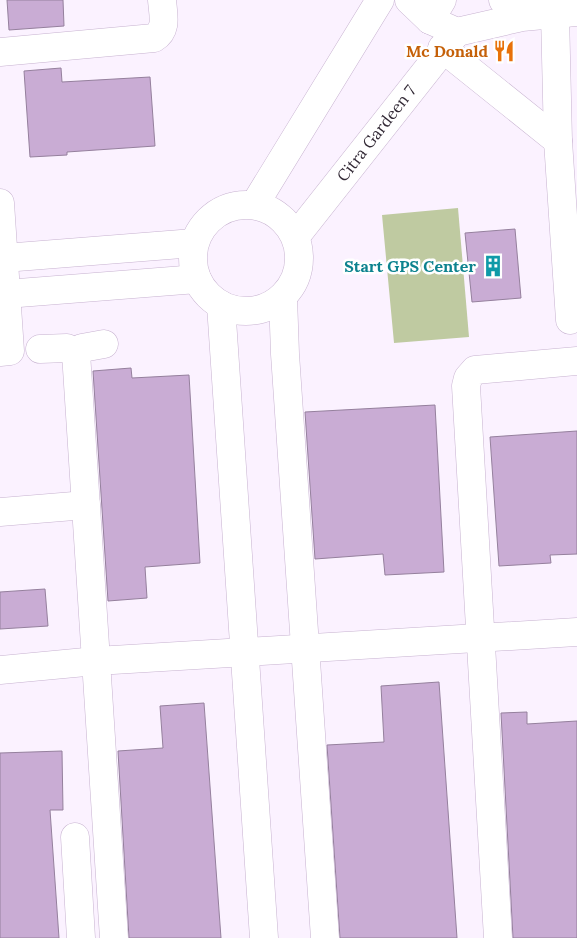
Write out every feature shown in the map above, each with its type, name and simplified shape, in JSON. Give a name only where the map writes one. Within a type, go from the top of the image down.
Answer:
[{"type":"street","points":[[0,52],[154,38],[160,35],[164,27],[162,0]]},
{"type":"street","points":[[255,204],[380,0]]},
{"type":"street","points":[[409,0],[436,10],[450,40],[558,141]]},
{"type":"street","points":[[503,0],[523,9],[566,13]]},
{"type":"street","points":[[450,40],[506,20],[566,13]]},
{"type":"street","points":[[566,13],[558,141],[570,320]]},
{"type":"street","name":"Citra Gardeen 7","points":[[296,236],[450,40]]},
{"type":"street","points":[[0,203],[10,351],[0,352]]},
{"type":"street","points":[[255,204],[280,215],[296,236],[301,258],[296,279],[283,297],[264,308],[242,311],[221,305],[207,294],[197,279],[192,262],[194,244],[207,221],[229,206],[255,204]]},
{"type":"street","points":[[4,258],[194,244]]},
{"type":"street","points":[[6,294],[197,279]]},
{"type":"street","points":[[283,297],[284,354],[324,938]]},
{"type":"street","points":[[221,305],[264,938]]},
{"type":"street","points":[[76,353],[82,348],[104,344]]},
{"type":"street","points":[[40,349],[67,348],[76,353]]},
{"type":"street","points":[[76,353],[114,938]]},
{"type":"street","points":[[498,938],[466,386],[468,378],[476,370],[577,361]]},
{"type":"street","points":[[0,512],[86,505]]},
{"type":"street","points":[[0,670],[96,661],[305,649],[480,636],[577,632]]},
{"type":"street","points":[[75,837],[81,938]]},
{"type":"green space","points":[[458,208],[469,337],[394,343],[382,215]]},
{"type":"building","points":[[7,0],[63,0],[64,26],[9,30]]},
{"type":"building","points":[[61,68],[62,82],[150,77],[155,146],[67,152],[67,155],[30,157],[24,71]]},
{"type":"building","name":"Start GPS Center","points":[[515,229],[521,298],[472,302],[465,233]]},
{"type":"building","points":[[131,368],[132,378],[189,375],[200,563],[145,567],[147,598],[108,601],[93,371]]},
{"type":"building","points":[[435,405],[444,572],[385,575],[383,554],[315,559],[305,412]]},
{"type":"building","points":[[577,431],[577,554],[550,555],[551,563],[499,566],[490,437]]},
{"type":"building","points":[[45,589],[48,626],[0,629],[0,592]]},
{"type":"building","points":[[439,682],[457,938],[340,938],[327,745],[384,742],[381,686]]},
{"type":"building","points":[[204,703],[221,938],[129,938],[118,751],[163,748],[160,706]]},
{"type":"building","points":[[527,712],[527,724],[577,721],[577,938],[513,938],[501,713]]},
{"type":"building","points":[[62,751],[63,810],[50,810],[59,938],[0,938],[0,753]]},
{"type":"place","name":"Mc Donald","points":[[504,51]]},
{"type":"place","name":"Start GPS Center","points":[[493,266]]}]
